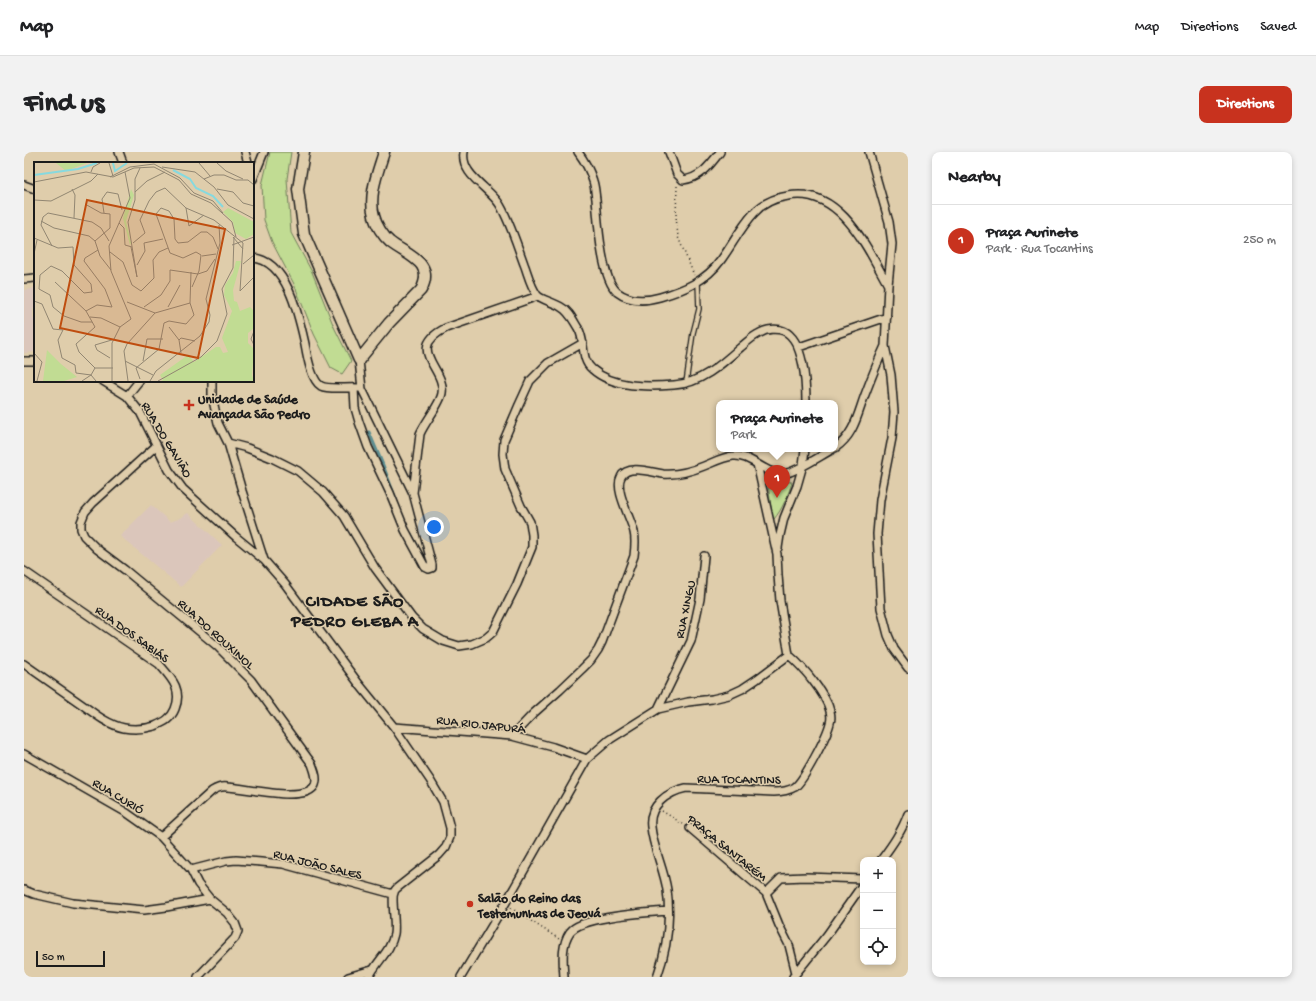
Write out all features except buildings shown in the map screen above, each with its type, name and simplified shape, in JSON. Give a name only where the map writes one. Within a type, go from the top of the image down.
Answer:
[{"type":"street","points":[[119,152],[123,162]]},
{"type":"street","points":[[245,152],[248,162]]},
{"type":"street","points":[[254,177],[264,152]]},
{"type":"street","points":[[304,152],[298,189],[304,234],[359,360],[362,389],[413,494],[431,560],[432,568],[429,570],[425,567],[404,530],[358,422],[355,408],[354,388]]},
{"type":"street","points":[[359,360],[389,323],[421,290],[425,279],[424,270],[421,264],[412,256],[390,242],[378,227],[374,217],[372,195],[384,152]]},
{"type":"street","points":[[464,152],[463,156],[468,170],[499,204],[525,265],[529,281],[538,296],[563,308],[571,316],[580,331],[584,356],[587,364],[599,374],[627,384],[641,386],[686,384],[700,378],[724,362],[753,337],[769,329],[784,331],[799,347],[804,372],[806,400]]},
{"type":"street","points":[[578,152],[583,159],[593,182],[604,261],[610,282],[617,292],[634,300],[651,299],[677,292],[698,282],[713,270],[753,214],[762,204],[776,198],[798,194],[813,196],[828,203],[844,216],[866,247],[888,286]]},
{"type":"street","points":[[669,152],[677,174],[683,180],[699,175],[706,170],[720,152]]},
{"type":"street","points":[[869,152],[889,222],[892,244],[885,346],[891,375],[894,412],[892,438],[880,500],[877,534],[880,608],[894,649],[908,668]]},
{"type":"street","points":[[24,185],[34,189]]},
{"type":"street","points":[[254,258],[261,259],[271,264],[286,286],[293,302],[314,378],[317,382],[322,386],[328,387],[362,389]]},
{"type":"street","points":[[24,279],[34,278]]},
{"type":"street","points":[[413,494],[420,434],[423,426],[442,395],[441,381],[432,365],[429,355],[429,342],[438,332],[446,328],[538,296]]},
{"type":"street","points":[[799,347],[886,317]]},
{"type":"street","points":[[228,443],[247,448],[272,458],[298,471],[338,508],[375,568],[412,618],[423,629],[443,641],[459,646],[472,644],[486,638],[493,632],[517,584],[532,547],[530,522],[521,506],[505,468],[503,454],[504,440],[530,381],[548,363],[583,343]]},
{"type":"street","points":[[838,445],[843,442],[849,434],[856,421],[865,393],[885,346]]},
{"type":"street","name":"RUA DO GAVIÃO","points":[[105,382],[127,396],[140,412],[169,470],[183,489],[264,560]]},
{"type":"street","points":[[127,396],[138,382]]},
{"type":"street","points":[[212,382],[214,407],[218,423],[228,443],[264,560],[285,584],[354,678],[394,727],[443,802],[450,828],[450,837],[446,848],[397,888],[393,894],[395,918],[394,934],[389,948],[372,970],[369,977]]},
{"type":"street","name":"RUA DO ROUXINOL","points":[[156,446],[85,512],[81,522],[81,529],[84,536],[97,549],[125,570],[217,646],[250,680],[312,764],[316,773],[316,784],[312,789],[307,792],[296,794],[226,787],[218,788],[212,791],[161,837]]},
{"type":"street","points":[[777,554],[783,524],[798,486],[805,452]]},
{"type":"street","points":[[512,736],[591,660],[602,642],[634,556],[634,534],[621,496],[619,485],[620,478],[623,474],[634,469],[673,474],[703,467],[724,458],[733,456],[741,456],[773,472],[786,473],[827,452]]},
{"type":"street","points":[[461,977],[505,904],[587,759],[609,740],[658,709],[729,695],[742,689],[757,679],[789,655],[780,601],[777,554],[758,464]]},
{"type":"street","name":"RUA XINGU","points":[[658,709],[691,641],[700,599],[704,556]]},
{"type":"street","name":"RUA DOS SABIÁS","points":[[24,571],[159,664],[170,676],[175,686],[178,694],[178,702],[170,718],[162,723],[147,728],[123,728],[105,721],[24,664]]},
{"type":"street","name":"RUA TOCANTINS","points":[[655,807],[661,800],[676,790],[686,788],[774,792],[786,791],[794,788],[798,784],[828,731],[831,721],[826,700],[822,692],[798,662],[789,655]]},
{"type":"street","name":"RUA RIO JAPURÁ","points":[[394,727],[512,736],[553,747],[587,759]]},
{"type":"street","name":"RUA CURIÓ","points":[[24,754],[127,813],[161,837],[190,870],[198,884],[210,899],[227,913],[235,923],[238,931],[235,938],[198,977]]},
{"type":"street","points":[[655,807],[650,826],[667,890],[669,926],[665,949],[657,977]]},
{"type":"street","points":[[883,857],[904,825],[908,814]]},
{"type":"street","name":"PRAÇA SANTARÉM","points":[[690,828],[766,893],[789,945],[794,975]]},
{"type":"street","name":"RUA JOÃO SALES","points":[[190,870],[236,860],[283,864],[393,894]]},
{"type":"street","name":"PRAÇA SANTARÉM","points":[[766,893],[781,878],[806,877],[860,879]]},
{"type":"street","points":[[794,975],[827,935],[860,888]]},
{"type":"street","points":[[24,890],[34,894],[74,903],[144,910],[210,899]]},
{"type":"street","points":[[564,977],[562,960],[565,943],[574,928],[596,920],[668,911]]},
{"type":"street","points":[[348,977],[372,970]]},
{"type":"lane","points":[[686,384],[692,333],[699,309],[698,282]]},
{"type":"path","points":[[677,174],[676,216],[678,238],[698,282]]},
{"type":"path","name":"PRAÇA SANTARÉM","points":[[655,807],[690,828]]},
{"type":"path","points":[[505,904],[565,943]]},
{"type":"shaded area","points":[[34,287],[34,352],[24,353],[24,290],[32,289]]},
{"type":"shaded area","points":[[151,505],[170,522],[188,513],[222,545],[181,587],[120,536]]},
{"type":"green space","points":[[270,152],[291,152],[287,179],[291,233],[312,272],[334,327],[351,361],[342,374],[331,368],[314,334],[294,284],[272,242],[264,220],[262,185]]},
{"type":"green space","points":[[779,481],[792,482],[785,501],[774,519],[772,515],[768,483]]},
{"type":"waterway","points":[[369,432],[396,499]]},
{"type":"waterway","points":[[411,534],[417,546]]},
{"type":"place","name":"Unidade de Saúde Avançada São Pedro","points":[[189,405]]},
{"type":"place","name":"Praça Aurinete","points":[[777,498]]},
{"type":"place","name":"Salão do Reino das Testemunhas de Jeová","points":[[470,904]]},
{"type":"district","name":"CIDADE SÃO PEDRO GLEBA A","points":[[355,610]]}]
